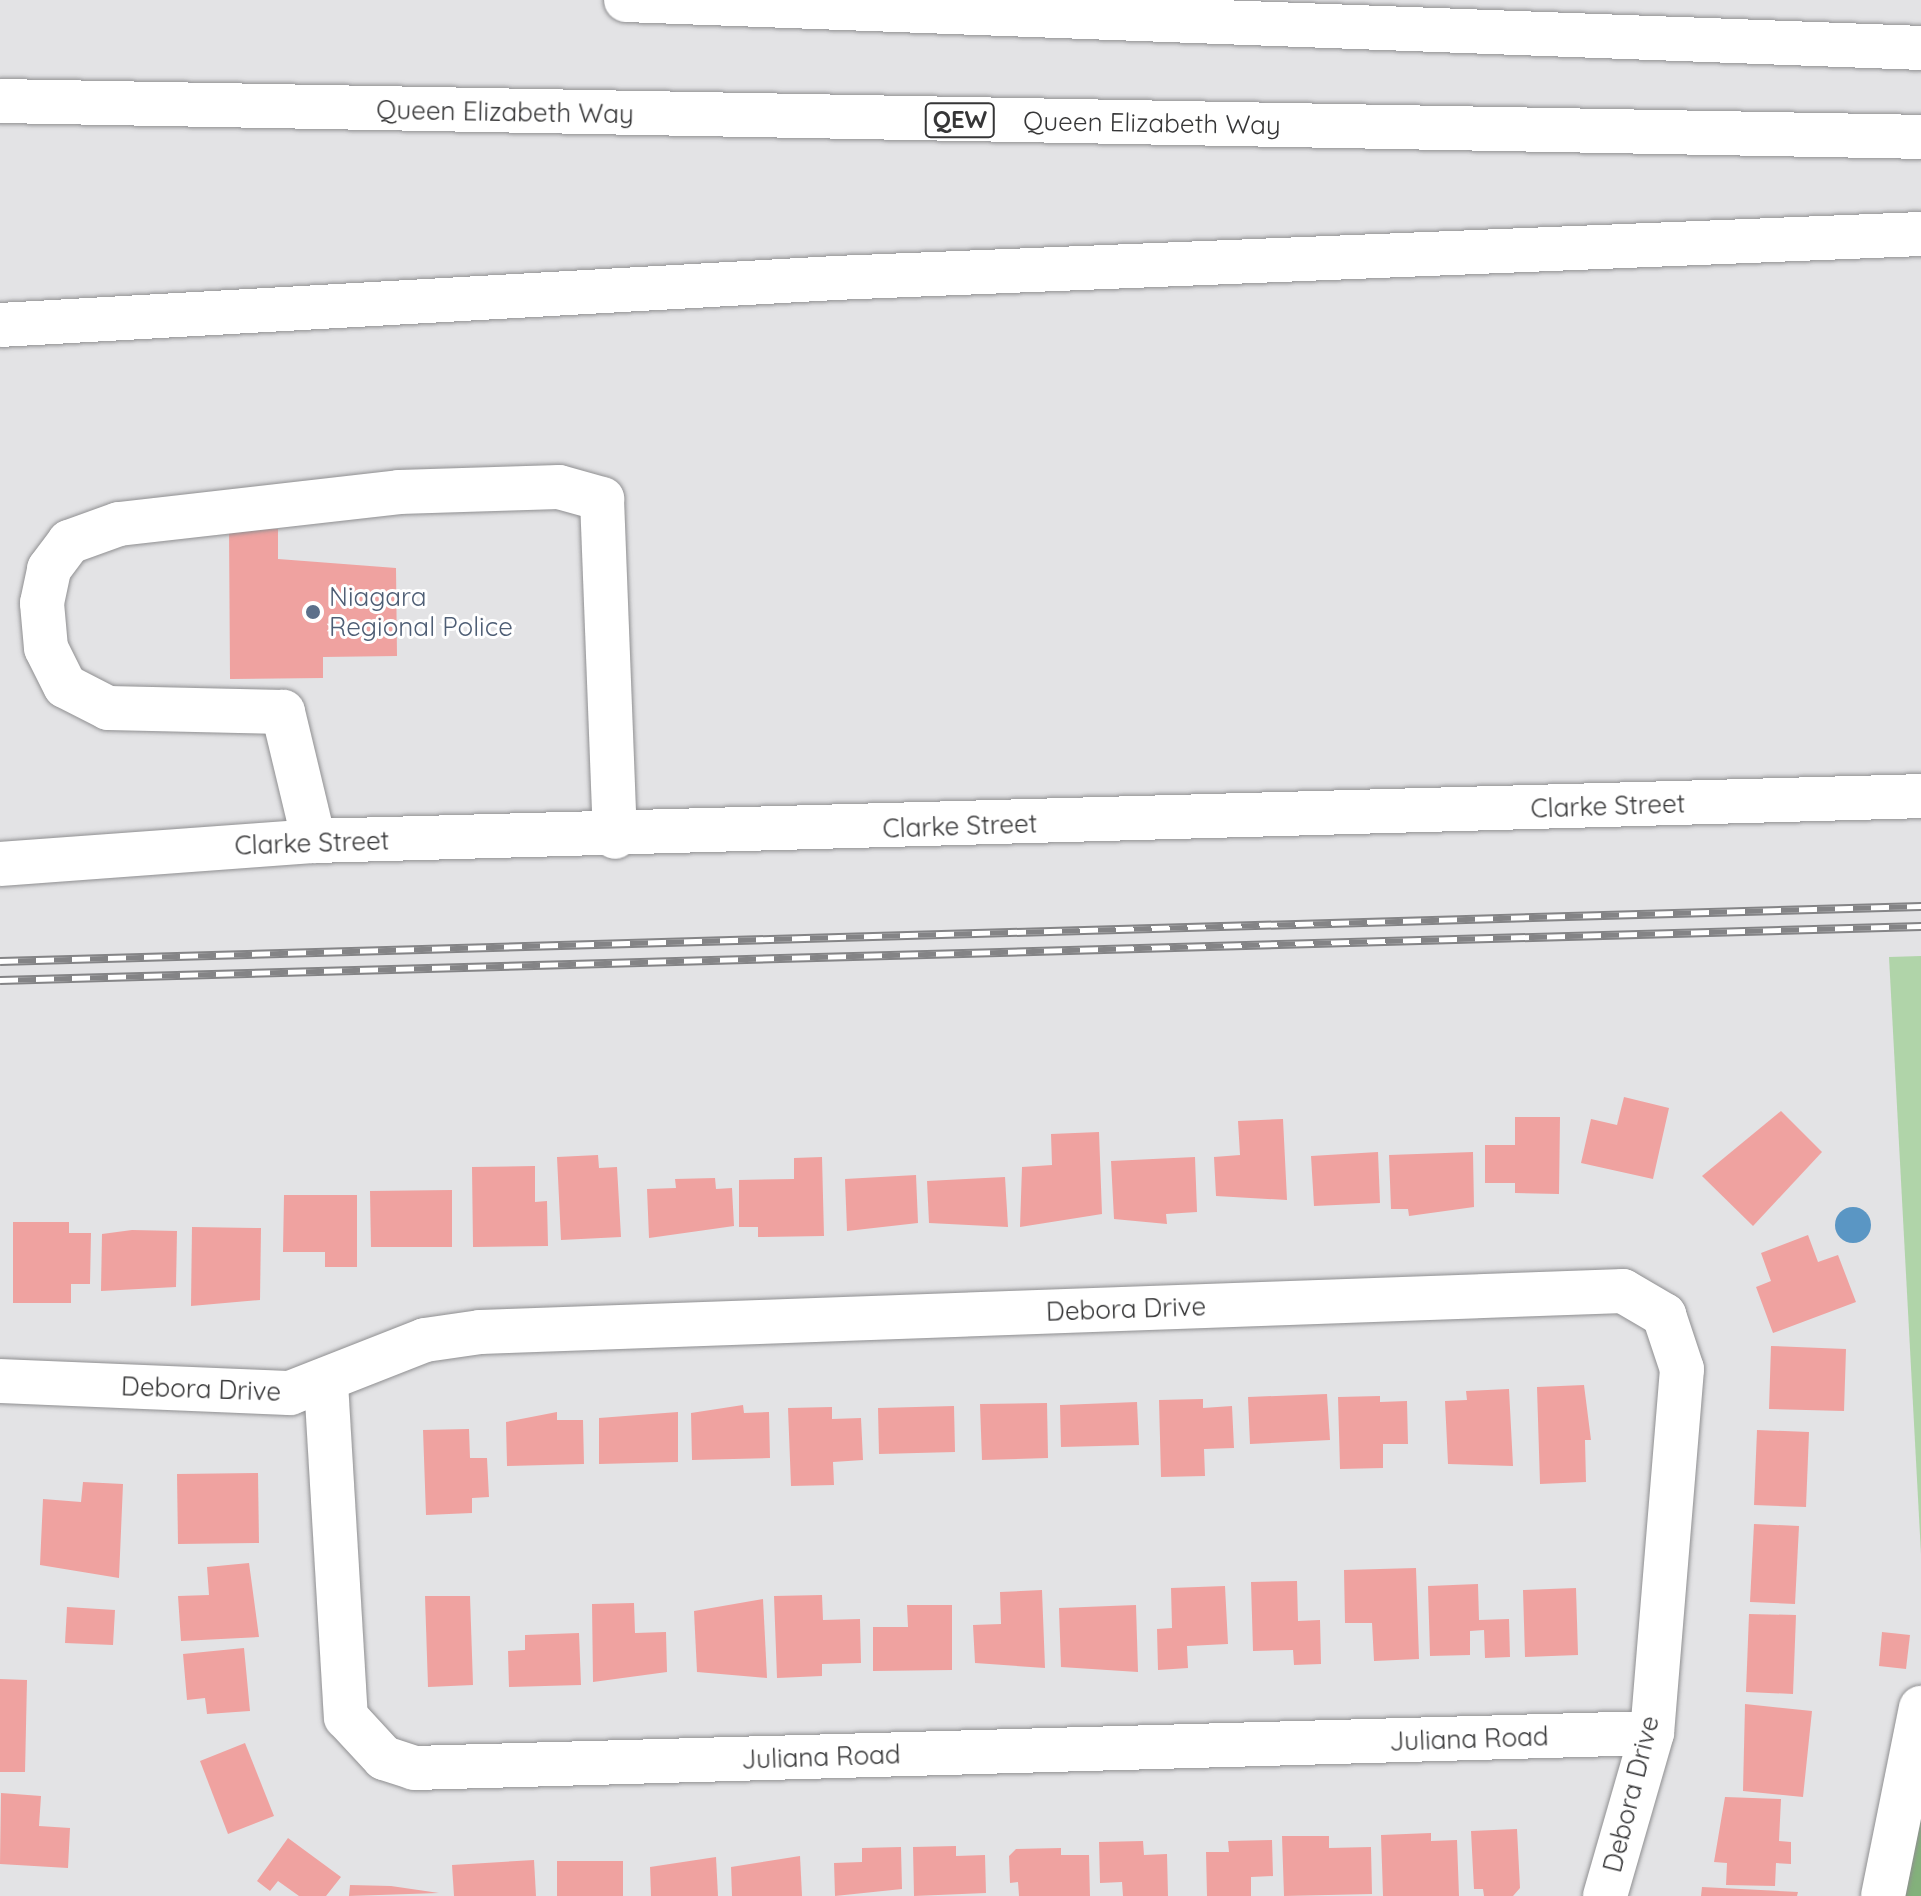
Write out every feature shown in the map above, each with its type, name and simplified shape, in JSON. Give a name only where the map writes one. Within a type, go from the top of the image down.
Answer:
[{"type":"main road","points":[[626,0],[1921,48]]},
{"type":"main road","name":"Queen Elizabeth Way","points":[[0,101],[1921,137]]},
{"type":"main road","points":[[0,325],[835,278],[1921,234]]},
{"type":"main road","points":[[314,841],[283,712],[108,708],[65,686],[46,648],[42,603],[49,569],[69,542],[119,524],[399,492],[559,487],[602,499],[615,837]]},
{"type":"main road","name":"Clarke Street","points":[[0,864],[314,841],[615,837],[1921,796]]},
{"type":"main road","name":"Debora Drive","points":[[0,1381],[290,1393],[326,1383],[425,1340],[480,1332],[1623,1291],[1664,1315],[1682,1369],[1652,1733],[1605,1896]]},
{"type":"main road","name":"Juliana Road","points":[[326,1383],[346,1717],[384,1758],[414,1768],[1652,1733]]},
{"type":"main road","points":[[1883,1896],[1921,1708]]},
{"type":"green space","points":[[1921,956],[1921,1554],[1889,957]]},
{"type":"green space","points":[[1921,1715],[1921,1896],[1883,1896]]},
{"type":"water","points":[[1853,1207],[1866,1212],[1871,1225],[1866,1238],[1853,1243],[1840,1238],[1835,1225],[1840,1212]]},
{"type":"building","name":"Niagara Regional Police","points":[[278,529],[278,559],[396,568],[397,656],[323,657],[323,678],[230,679],[229,530]]},
{"type":"building","points":[[1624,1097],[1669,1108],[1653,1179],[1581,1163],[1591,1119],[1617,1125]]},
{"type":"building","points":[[1781,1111],[1822,1152],[1753,1226],[1702,1176]]},
{"type":"building","points":[[1515,1117],[1560,1117],[1559,1194],[1515,1193],[1515,1183],[1485,1183],[1485,1145],[1515,1145]]},
{"type":"building","points":[[1283,1119],[1287,1200],[1216,1196],[1214,1157],[1240,1155],[1238,1121]]},
{"type":"building","points":[[1099,1132],[1102,1214],[1020,1227],[1022,1167],[1052,1165],[1051,1134]]},
{"type":"building","points":[[1378,1152],[1380,1203],[1314,1206],[1311,1156]]},
{"type":"building","points":[[1473,1152],[1474,1207],[1409,1216],[1408,1209],[1391,1209],[1389,1155]]},
{"type":"building","points":[[598,1155],[599,1168],[617,1167],[621,1237],[561,1240],[557,1157]]},
{"type":"building","points":[[822,1157],[824,1236],[758,1237],[758,1227],[739,1227],[739,1180],[794,1179],[794,1158]]},
{"type":"building","points":[[1195,1157],[1197,1212],[1166,1214],[1167,1224],[1114,1219],[1111,1161]]},
{"type":"building","points":[[535,1166],[535,1202],[547,1201],[548,1246],[473,1247],[472,1167]]},
{"type":"building","points":[[916,1175],[918,1223],[847,1231],[845,1179]]},
{"type":"building","points":[[1005,1177],[1008,1227],[929,1223],[927,1181]]},
{"type":"building","points":[[715,1178],[716,1189],[732,1188],[734,1226],[649,1238],[647,1189],[676,1188],[675,1179]]},
{"type":"building","points":[[452,1190],[452,1247],[371,1247],[370,1191]]},
{"type":"building","points":[[284,1195],[357,1195],[357,1267],[325,1267],[325,1252],[283,1252]]},
{"type":"building","points":[[13,1222],[69,1222],[69,1233],[91,1233],[90,1284],[71,1284],[71,1303],[13,1303]]},
{"type":"building","points":[[192,1227],[261,1228],[260,1300],[191,1306]]},
{"type":"building","points":[[132,1230],[177,1231],[176,1287],[101,1291],[102,1234]]},
{"type":"building","points":[[1808,1235],[1818,1262],[1838,1255],[1856,1302],[1773,1333],[1756,1287],[1771,1281],[1761,1253]]},
{"type":"building","points":[[1771,1346],[1846,1349],[1844,1411],[1769,1409]]},
{"type":"building","points":[[1584,1385],[1591,1440],[1585,1440],[1586,1482],[1540,1484],[1537,1387]]},
{"type":"building","points":[[1509,1389],[1513,1466],[1448,1464],[1445,1401],[1467,1400],[1466,1391]]},
{"type":"building","points":[[1327,1394],[1330,1440],[1250,1444],[1248,1397]]},
{"type":"building","points":[[1380,1396],[1380,1402],[1407,1401],[1408,1444],[1383,1444],[1383,1468],[1340,1469],[1338,1397]]},
{"type":"building","points":[[1203,1399],[1203,1408],[1232,1406],[1234,1448],[1204,1449],[1205,1476],[1161,1477],[1159,1400]]},
{"type":"building","points":[[1137,1402],[1139,1445],[1061,1447],[1060,1405]]},
{"type":"building","points":[[1047,1403],[1048,1458],[982,1460],[980,1404]]},
{"type":"building","points":[[743,1405],[744,1413],[769,1412],[770,1458],[692,1460],[691,1413]]},
{"type":"building","points":[[954,1406],[955,1452],[879,1454],[878,1408]]},
{"type":"building","points":[[832,1407],[832,1419],[861,1418],[863,1460],[833,1462],[834,1485],[791,1486],[788,1408]]},
{"type":"building","points":[[557,1412],[557,1420],[583,1420],[584,1464],[507,1466],[506,1422]]},
{"type":"building","points":[[678,1412],[678,1462],[599,1464],[599,1418]]},
{"type":"building","points":[[469,1429],[470,1458],[487,1458],[489,1497],[472,1498],[472,1513],[426,1515],[423,1430]]},
{"type":"building","points":[[1757,1430],[1809,1432],[1806,1507],[1754,1505]]},
{"type":"building","points":[[258,1473],[259,1543],[178,1544],[177,1474]]},
{"type":"building","points":[[83,1482],[123,1484],[119,1578],[40,1565],[43,1499],[81,1502]]},
{"type":"building","points":[[1754,1524],[1799,1526],[1795,1604],[1750,1602]]},
{"type":"building","points":[[249,1563],[259,1637],[181,1641],[178,1596],[209,1595],[207,1567]]},
{"type":"building","points":[[1416,1568],[1419,1659],[1374,1661],[1372,1623],[1345,1623],[1344,1570]]},
{"type":"building","points":[[1297,1581],[1298,1621],[1320,1620],[1321,1664],[1294,1665],[1293,1650],[1253,1651],[1251,1582]]},
{"type":"building","points":[[1478,1584],[1479,1620],[1509,1619],[1510,1657],[1485,1658],[1484,1630],[1470,1631],[1470,1655],[1430,1656],[1428,1586]]},
{"type":"building","points":[[1225,1586],[1228,1644],[1187,1646],[1188,1668],[1158,1670],[1157,1629],[1172,1628],[1171,1588]]},
{"type":"building","points":[[1576,1588],[1578,1655],[1525,1657],[1523,1590]]},
{"type":"building","points":[[1042,1590],[1045,1668],[975,1663],[973,1625],[1001,1624],[1000,1592]]},
{"type":"building","points":[[822,1595],[823,1620],[860,1619],[861,1663],[822,1664],[822,1676],[777,1678],[774,1596]]},
{"type":"building","points":[[425,1596],[470,1596],[473,1685],[428,1687]]},
{"type":"building","points":[[763,1599],[767,1678],[697,1672],[694,1611]]},
{"type":"building","points":[[634,1603],[635,1633],[666,1632],[667,1672],[593,1682],[592,1604]]},
{"type":"building","points":[[907,1605],[952,1605],[952,1670],[873,1671],[873,1627],[908,1627]]},
{"type":"building","points":[[1136,1605],[1138,1672],[1061,1667],[1059,1608]]},
{"type":"building","points":[[67,1607],[115,1610],[113,1645],[65,1643]]},
{"type":"building","points":[[1749,1614],[1796,1615],[1793,1694],[1746,1692]]},
{"type":"building","points":[[1882,1632],[1910,1635],[1906,1669],[1879,1666]]},
{"type":"building","points":[[579,1633],[581,1685],[509,1687],[508,1651],[525,1650],[525,1635]]},
{"type":"building","points":[[244,1648],[250,1711],[207,1714],[205,1698],[187,1700],[183,1654]]},
{"type":"building","points":[[0,1679],[27,1680],[25,1772],[0,1772]]},
{"type":"building","points":[[1745,1704],[1812,1711],[1803,1797],[1743,1791]]},
{"type":"building","points":[[245,1743],[274,1816],[228,1834],[200,1761]]},
{"type":"building","points":[[1,1793],[41,1796],[39,1826],[70,1828],[68,1868],[0,1864]]},
{"type":"building","points":[[1725,1797],[1781,1799],[1779,1841],[1791,1842],[1791,1864],[1776,1863],[1775,1886],[1726,1885],[1727,1863],[1714,1862]]},
{"type":"building","points":[[1517,1829],[1520,1888],[1513,1896],[1484,1896],[1483,1889],[1474,1889],[1471,1831]]},
{"type":"building","points":[[1431,1833],[1431,1841],[1457,1840],[1459,1896],[1383,1896],[1381,1835]]},
{"type":"building","points":[[1282,1836],[1329,1836],[1329,1848],[1371,1847],[1372,1894],[1284,1896]]},
{"type":"building","points":[[288,1838],[341,1877],[326,1896],[299,1896],[278,1881],[270,1891],[257,1881]]},
{"type":"building","points":[[1272,1840],[1273,1876],[1251,1877],[1251,1896],[1207,1896],[1206,1852],[1229,1852],[1228,1841]]},
{"type":"building","points":[[1143,1841],[1144,1855],[1167,1854],[1168,1896],[1123,1896],[1122,1882],[1100,1883],[1099,1842]]},
{"type":"building","points":[[956,1846],[956,1856],[985,1855],[986,1893],[914,1896],[913,1847]]},
{"type":"building","points":[[901,1847],[902,1889],[835,1896],[834,1863],[862,1862],[862,1848]]},
{"type":"building","points":[[1061,1848],[1061,1855],[1089,1855],[1090,1896],[1019,1896],[1018,1882],[1010,1883],[1009,1856],[1016,1849]]},
{"type":"building","points":[[800,1856],[802,1896],[732,1896],[731,1867]]},
{"type":"building","points":[[716,1857],[718,1896],[651,1896],[650,1867]]},
{"type":"building","points":[[534,1860],[536,1896],[454,1896],[452,1865]]},
{"type":"building","points":[[557,1861],[623,1861],[623,1896],[557,1896]]},
{"type":"building","points":[[350,1885],[391,1886],[439,1893],[349,1896]]},
{"type":"building","points":[[1702,1887],[1798,1892],[1797,1896],[1701,1896]]},
{"type":"railway","points":[[0,961],[1921,906]]},
{"type":"railway","points":[[0,980],[1921,926]]},
{"type":"place","name":"Niagara Regional Police","points":[[313,612]]}]
